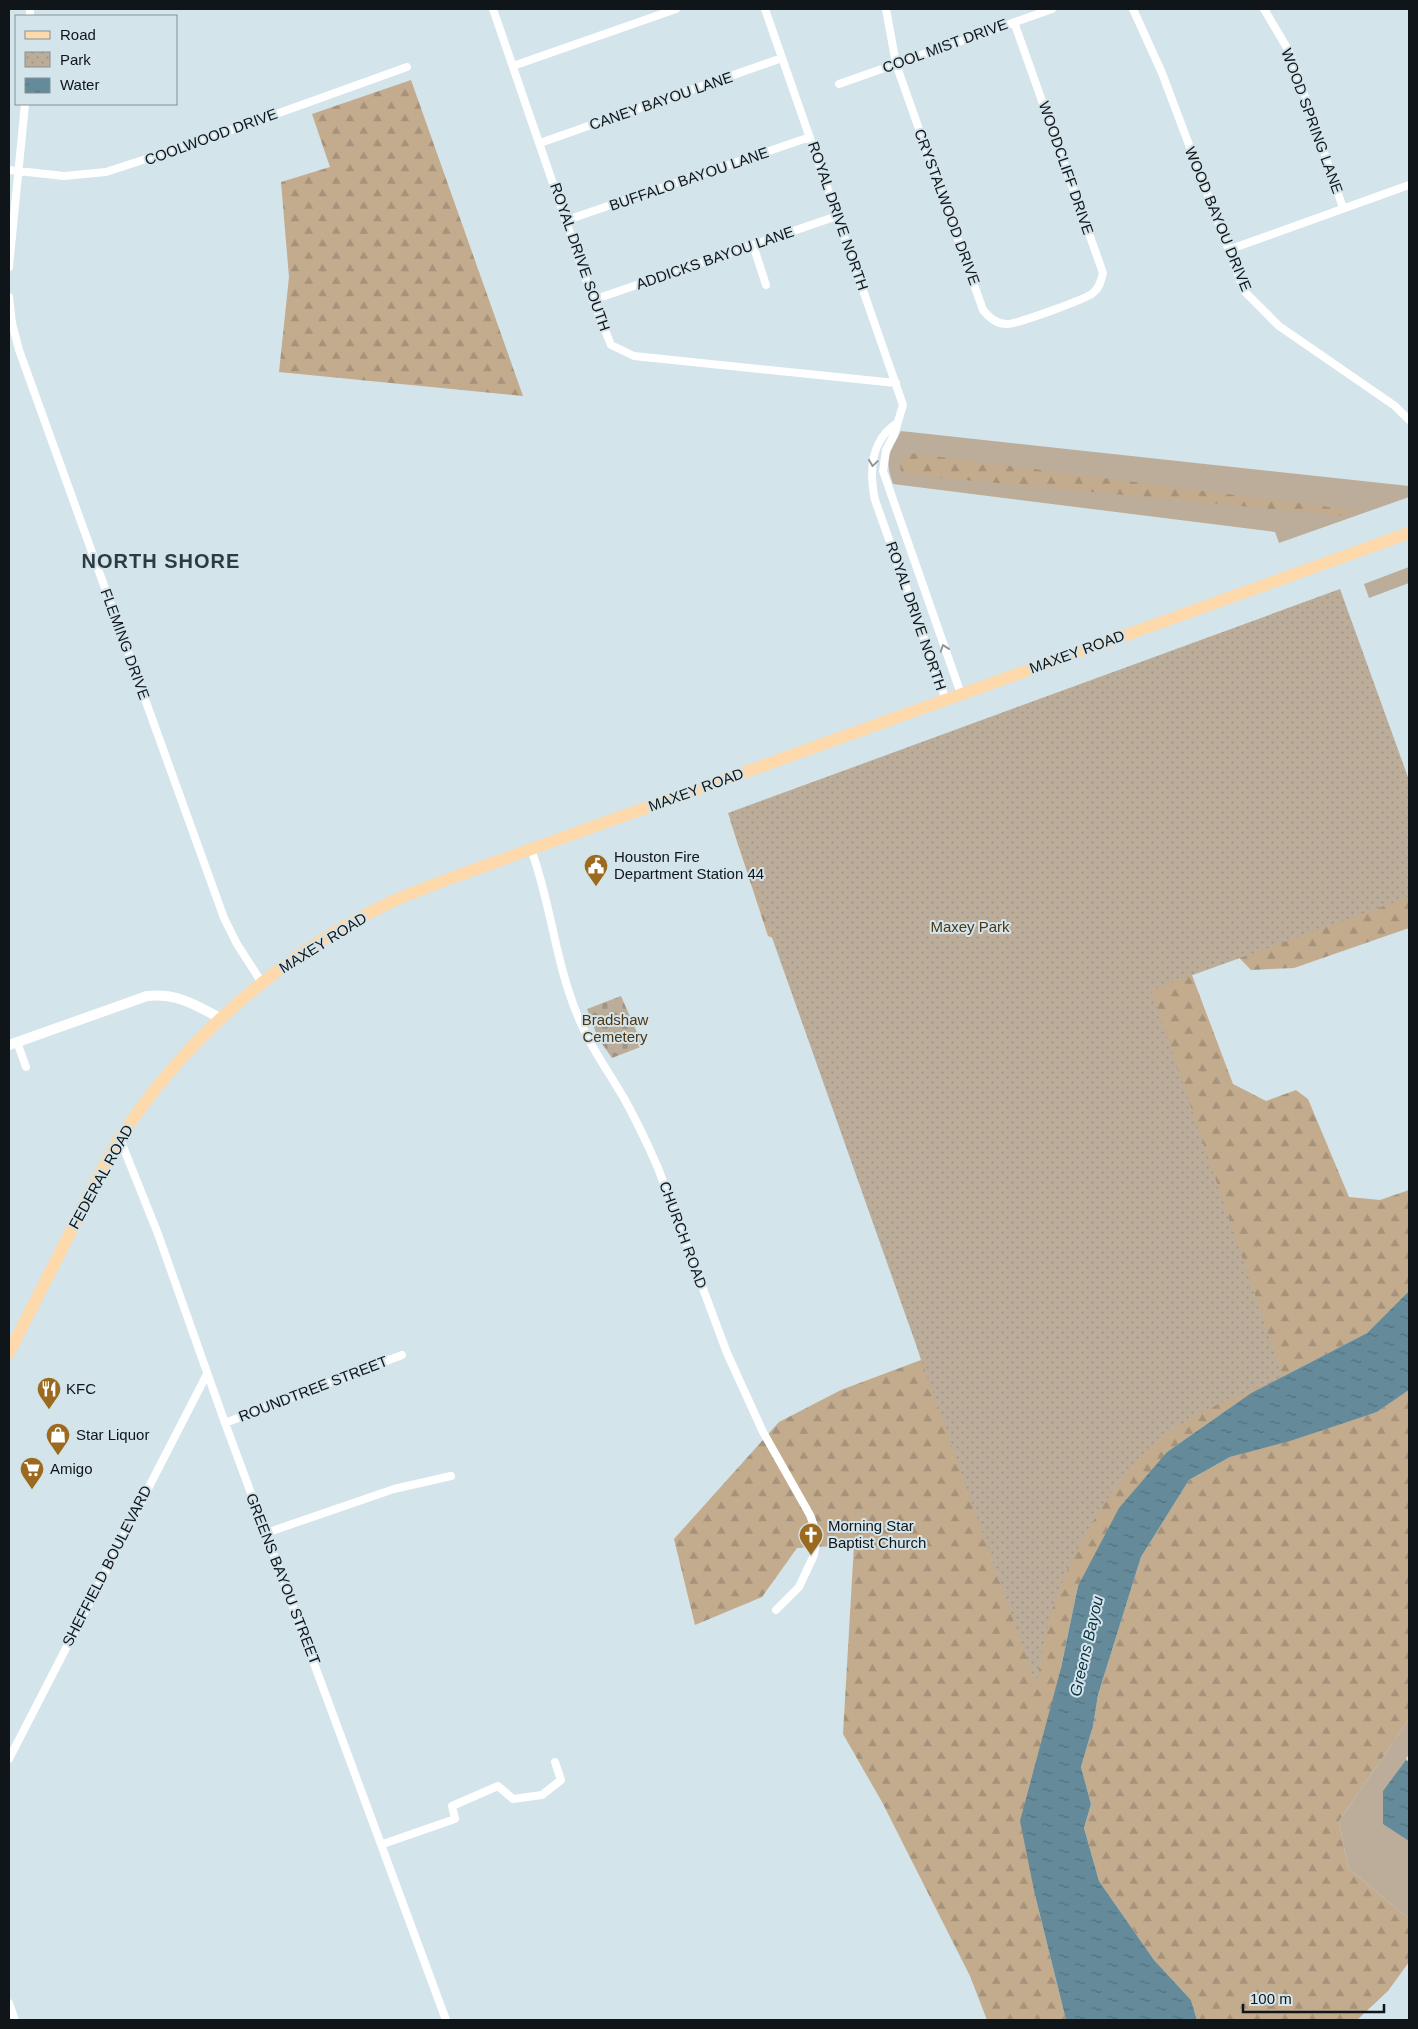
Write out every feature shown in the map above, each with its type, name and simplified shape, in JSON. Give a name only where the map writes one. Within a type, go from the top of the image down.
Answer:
[{"type":"main road","name":"MAXEY ROAD","points":[[220,1018],[262,983],[343,928],[391,902],[531,849],[1409,533]]},
{"type":"main road","name":"FEDERAL ROAD","points":[[9,1353],[87,1198],[120,1138],[157,1087],[181,1058],[220,1018]]},
{"type":"street","name":"ROYAL DRIVE SOUTH","points":[[493,9],[593,300],[611,346],[634,356],[896,383]]},
{"type":"street","points":[[513,66],[676,9]]},
{"type":"street","name":"ROYAL DRIVE NORTH","points":[[765,9],[903,405],[894,435],[885,455],[883,471],[961,694]]},
{"type":"street","name":"CRYSTALWOOD DRIVE","points":[[886,9],[896,64],[984,310],[992,320],[1007,324],[1074,301]]},
{"type":"street","name":"COOL MIST DRIVE","points":[[839,84],[1052,9]]},
{"type":"street","name":"WOOD BAYOU DRIVE","points":[[1133,9],[1162,72],[1244,291],[1280,326],[1395,406],[1409,420]]},
{"type":"street","name":"WOOD SPRING LANE","points":[[1264,9],[1290,53],[1343,208]]},
{"type":"street","name":"WOODCLIFF DRIVE","points":[[1014,22],[1103,273],[1100,285],[1093,294],[1074,301]]},
{"type":"street","name":"CANEY BAYOU LANE","points":[[540,144],[782,58]]},
{"type":"street","name":"COOLWOOD DRIVE","points":[[9,170],[64,176],[106,172],[123,168],[407,67]]},
{"type":"street","points":[[9,267],[25,105]]},
{"type":"street","name":"BUFFALO BAYOU LANE","points":[[567,220],[810,137]]},
{"type":"street","points":[[1228,250],[1409,185]]},
{"type":"street","name":"ADDICKS BAYOU LANE","points":[[593,300],[837,216]]},
{"type":"street","points":[[753,245],[766,285]]},
{"type":"street","name":"FLEMING DRIVE","points":[[9,296],[12,323],[22,358],[224,918],[237,944],[262,983]]},
{"type":"street","name":"ROYAL DRIVE NORTH","points":[[897,423],[886,430],[875,452],[871,482],[875,500],[946,700]]},
{"type":"street","points":[[908,594],[923,588]]},
{"type":"street","name":"CHURCH ROAD","points":[[531,849],[545,893],[566,984],[576,1014],[598,1058],[624,1099],[645,1139],[658,1168],[727,1353],[763,1432],[810,1515],[817,1534],[814,1556],[799,1588],[776,1610]]},
{"type":"street","points":[[26,1068],[13,1044],[147,996],[162,994],[176,997],[191,1002],[220,1018]]},
{"type":"street","name":"GREENS BAYOU STREET","points":[[120,1138],[158,1234],[207,1374],[383,1844],[446,2020]]},
{"type":"street","name":"ROUNDTREE STREET","points":[[225,1422],[402,1356]]},
{"type":"street","name":"SHEFFIELD BOULEVARD","points":[[9,1759],[207,1374]]},
{"type":"street","points":[[266,1533],[394,1489],[452,1476]]},
{"type":"street","points":[[383,1844],[455,1819],[452,1806],[498,1786],[514,1799],[542,1795],[561,1780],[555,1762]]},
{"type":"street","points":[[9,2003],[15,2020]]},
{"type":"green space","points":[[411,80],[523,396],[279,372],[289,277],[281,182],[330,167],[312,114]]},
{"type":"green space","points":[[901,431],[1409,486],[1409,497],[1279,543],[1275,532],[893,484],[888,462],[893,445]]},
{"type":"green space","points":[[910,453],[1360,511],[1346,516],[901,474],[900,462]]},
{"type":"green space","points":[[1409,567],[1409,583],[1369,598],[1364,584]]},
{"type":"green space","name":"Maxey Park","points":[[1340,589],[1409,780],[1409,897],[1151,990],[1283,1377],[1222,1403],[1178,1426],[1164,1436],[1130,1468],[1086,1533],[1064,1578],[1044,1641],[1036,1684],[728,813]]},
{"type":"green space","name":"Maxey Park","points":[[995,729],[1184,954],[1233,1084],[1266,1101],[1296,1090],[1308,1099],[1349,1197],[1380,1200],[1409,1190],[1409,1291],[1367,1333],[1251,1393],[1167,1452],[1078,1586],[1061,1668],[1035,1895],[1066,2020],[987,2020],[970,1976],[882,1802],[843,1734],[854,1545],[797,1548],[762,1597],[695,1625],[674,1539],[779,1422],[841,1390],[921,1360],[893,1262],[845,968],[768,936],[730,820]]},
{"type":"green space","points":[[1409,879],[1409,928],[1294,968],[1251,970],[1224,942]]},
{"type":"green space","name":"Bradshaw Cemetery","points":[[621,996],[643,1046],[612,1058],[598,1038],[587,1009]]},
{"type":"green space","points":[[1409,1390],[1409,1719],[1339,1821],[1348,1868],[1409,1919],[1409,1962],[1388,1991],[1357,2020],[1197,2020],[1191,2000],[1154,1960],[1099,1881],[1084,1828],[1091,1804],[1081,1767],[1093,1726],[1098,1695],[1141,1557],[1189,1480],[1230,1457],[1377,1412]]},
{"type":"green space","points":[[1409,1719],[1409,1754],[1406,1759],[1409,1762],[1409,1919],[1348,1868],[1339,1821]]},
{"type":"water","name":"Greens Bayou","points":[[1409,1291],[1409,1390],[1377,1412],[1290,1441],[1230,1457],[1189,1480],[1141,1557],[1098,1695],[1093,1726],[1081,1767],[1091,1804],[1084,1828],[1099,1881],[1154,1960],[1191,2000],[1197,2020],[1066,2020],[1035,1895],[1020,1821],[1061,1668],[1078,1586],[1119,1508],[1167,1452],[1251,1393],[1367,1333]]},
{"type":"water","points":[[1406,1760],[1409,1762],[1409,1841],[1383,1824],[1383,1791]]},
{"type":"place","name":"Houston Fire Department Station 44","points":[[596,887]]},
{"type":"place","name":"KFC","points":[[49,1410]]},
{"type":"place","name":"Star Liquor","points":[[58,1456]]},
{"type":"place","name":"Amigo","points":[[32,1490]]},
{"type":"place","name":"Morning Star Baptist Church","points":[[811,1556]]},
{"type":"district","name":"NORTH SHORE","points":[[161,561]]}]
